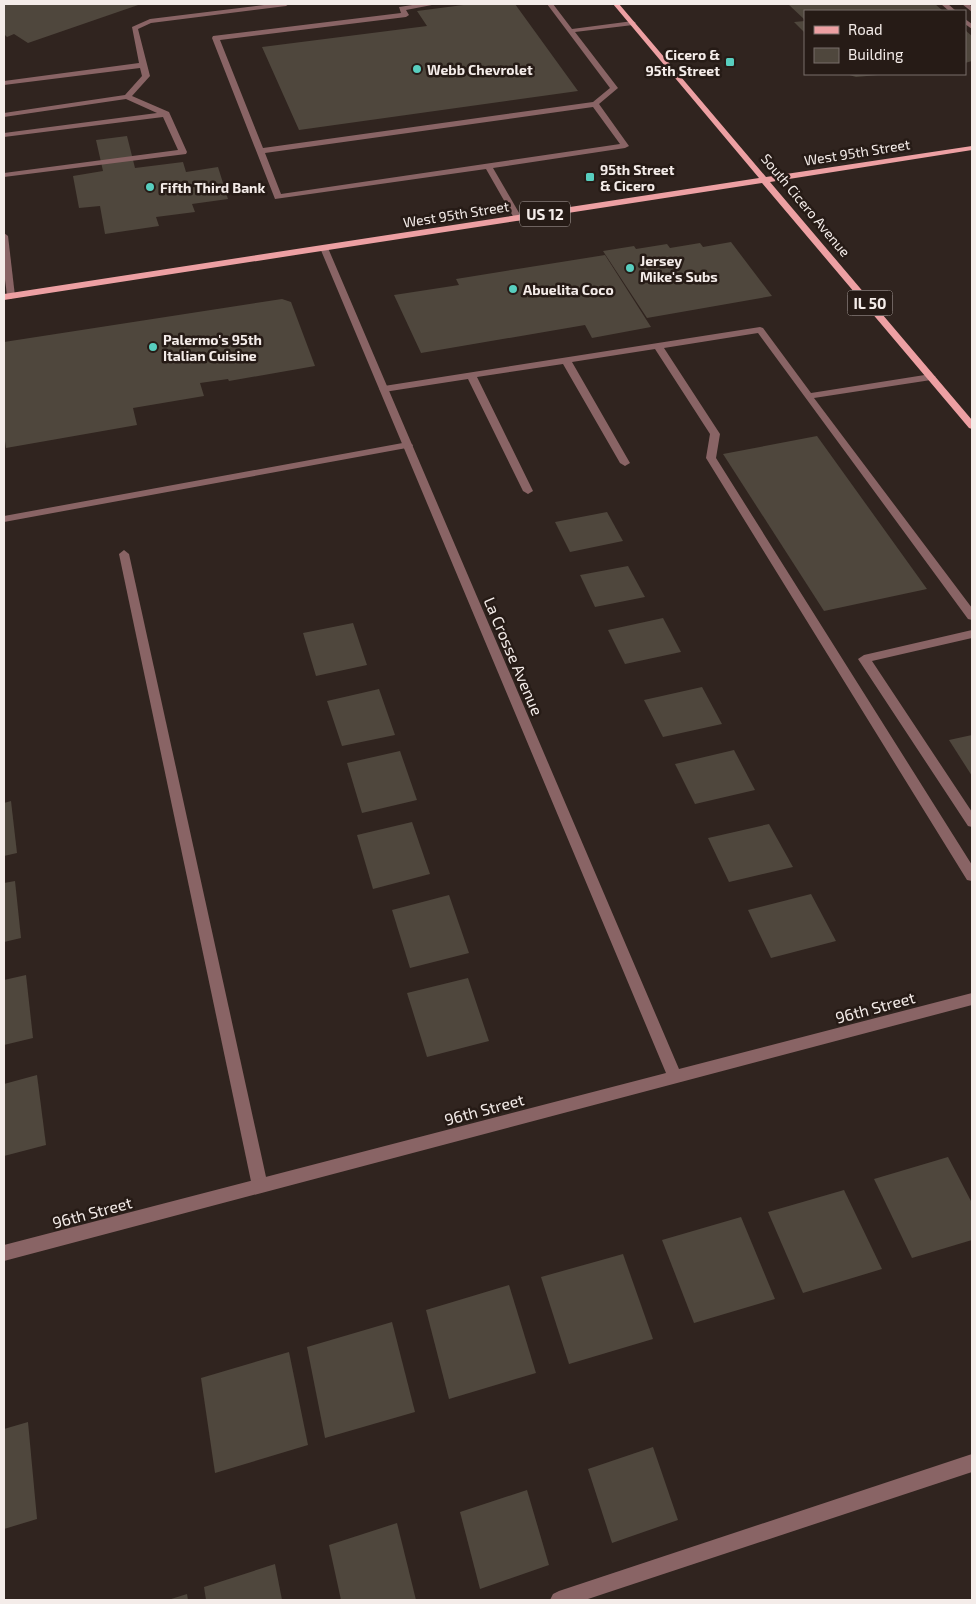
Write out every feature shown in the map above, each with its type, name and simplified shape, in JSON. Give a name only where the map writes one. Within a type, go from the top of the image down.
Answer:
[{"type":"main road","name":"South Cicero Avenue","points":[[616,4],[972,426]]},
{"type":"main road","name":"West 95th Street","points":[[8,296],[972,148]]},
{"type":"street","points":[[127,98],[146,76],[134,28],[150,22],[286,4]]},
{"type":"street","points":[[434,4],[401,8],[406,15],[216,38],[278,197],[625,146],[595,104]]},
{"type":"street","points":[[261,151],[595,104],[614,88],[550,4]]},
{"type":"street","points":[[965,4],[972,10]]},
{"type":"street","points":[[570,31],[633,23]]},
{"type":"street","points":[[4,83],[143,65]]},
{"type":"street","points":[[4,115],[127,98],[166,114],[182,152],[4,174]]},
{"type":"street","points":[[4,135],[166,114]]},
{"type":"street","points":[[488,166],[518,218]]},
{"type":"street","points":[[4,236],[8,296]]},
{"type":"street","name":"La Crosse Avenue","points":[[324,248],[675,1078]]},
{"type":"street","points":[[384,388],[760,330],[972,616]]},
{"type":"street","points":[[658,346],[715,434],[711,458],[972,876]]},
{"type":"street","points":[[566,360],[625,463]]},
{"type":"street","points":[[471,375],[528,491]]},
{"type":"street","points":[[808,396],[931,377]]},
{"type":"street","points":[[4,519],[408,446]]},
{"type":"street","points":[[124,554],[260,1186]]},
{"type":"street","points":[[972,634],[864,659],[972,822]]},
{"type":"street","name":"96th Street","points":[[4,1253],[972,999]]},
{"type":"street","points":[[559,1600],[972,1463]]},
{"type":"building","points":[[4,4],[141,4],[28,43],[14,34],[7,37],[4,34]]},
{"type":"building","name":"Webb Chevrolet","points":[[471,4],[515,4],[578,91],[299,130],[262,47],[427,26],[417,11]]},
{"type":"building","points":[[788,4],[935,4],[942,10],[804,10],[804,19]]},
{"type":"building","points":[[804,21],[804,32],[794,22]]},
{"type":"building","points":[[966,31],[972,36],[972,61],[966,63]]},
{"type":"building","points":[[849,75],[878,75],[856,77]]},
{"type":"building","name":"Fifth Third Bank","points":[[127,136],[135,168],[183,162],[186,172],[218,167],[228,199],[192,204],[195,212],[156,217],[159,226],[105,234],[100,206],[79,208],[73,176],[103,171],[96,140]]},
{"type":"building","points":[[731,242],[772,296],[647,318],[603,251],[634,246],[636,249],[667,244],[670,248],[700,243],[703,247]]},
{"type":"building","points":[[605,255],[651,327],[592,338],[585,325],[421,353],[394,295],[459,285],[456,279]]},
{"type":"building","points":[[282,299],[291,302],[315,366],[229,381],[228,379],[200,383],[204,396],[133,408],[137,425],[6,448],[4,434],[4,342]]},
{"type":"building","points":[[817,436],[927,589],[824,611],[723,454]]},
{"type":"building","points":[[607,512],[623,541],[570,552],[555,522]]},
{"type":"building","points":[[628,566],[645,597],[595,607],[580,575]]},
{"type":"building","points":[[663,618],[681,652],[625,664],[608,630]]},
{"type":"building","points":[[353,623],[367,665],[316,676],[303,633]]},
{"type":"building","points":[[702,687],[722,724],[663,737],[644,700]]},
{"type":"building","points":[[379,689],[395,735],[342,746],[327,701]]},
{"type":"building","points":[[972,735],[972,776],[949,740]]},
{"type":"building","points":[[734,750],[755,790],[695,804],[675,764]]},
{"type":"building","points":[[400,751],[417,800],[362,813],[347,763]]},
{"type":"building","points":[[11,801],[17,853],[4,856],[4,803]]},
{"type":"building","points":[[412,822],[430,874],[373,889],[357,835]]},
{"type":"building","points":[[769,824],[793,867],[729,882],[708,838]]},
{"type":"building","points":[[15,881],[21,938],[4,942],[4,883]]},
{"type":"building","points":[[811,894],[836,941],[771,958],[748,910]]},
{"type":"building","points":[[449,895],[469,953],[410,968],[392,910]]},
{"type":"building","points":[[26,975],[33,1038],[4,1045],[4,980]]},
{"type":"building","points":[[468,978],[489,1041],[427,1057],[407,993]]},
{"type":"building","points":[[37,1075],[46,1145],[4,1156],[4,1084]]},
{"type":"building","points":[[948,1157],[972,1203],[972,1240],[912,1258],[874,1179]]},
{"type":"building","points":[[844,1190],[882,1269],[803,1293],[768,1212]]},
{"type":"building","points":[[741,1217],[775,1299],[694,1323],[662,1240]]},
{"type":"building","points":[[623,1254],[653,1339],[569,1364],[541,1277]]},
{"type":"building","points":[[509,1285],[536,1373],[449,1399],[426,1310]]},
{"type":"building","points":[[392,1322],[415,1412],[325,1438],[307,1347]]},
{"type":"building","points":[[289,1352],[308,1445],[215,1473],[201,1378]]},
{"type":"building","points":[[28,1422],[37,1519],[4,1529],[4,1429]]},
{"type":"building","points":[[653,1447],[678,1520],[612,1543],[588,1469]]},
{"type":"building","points":[[527,1490],[549,1565],[480,1589],[460,1512]]},
{"type":"building","points":[[397,1523],[416,1600],[341,1600],[329,1545]]},
{"type":"building","points":[[275,1564],[282,1600],[206,1600],[204,1587]]},
{"type":"building","points":[[187,1594],[188,1600],[168,1600]]},
{"type":"place","name":"Cicero & 95th Street","points":[[730,62]]},
{"type":"place","name":"Webb Chevrolet","points":[[417,69]]},
{"type":"place","name":"95th Street & Cicero","points":[[590,177]]},
{"type":"place","name":"Fifth Third Bank","points":[[150,187]]},
{"type":"place","name":"Jersey Mike's Subs","points":[[630,268]]},
{"type":"place","name":"Abuelita Coco","points":[[513,289]]},
{"type":"place","name":"Palermo's 95th Italian Cuisine","points":[[153,347]]}]
